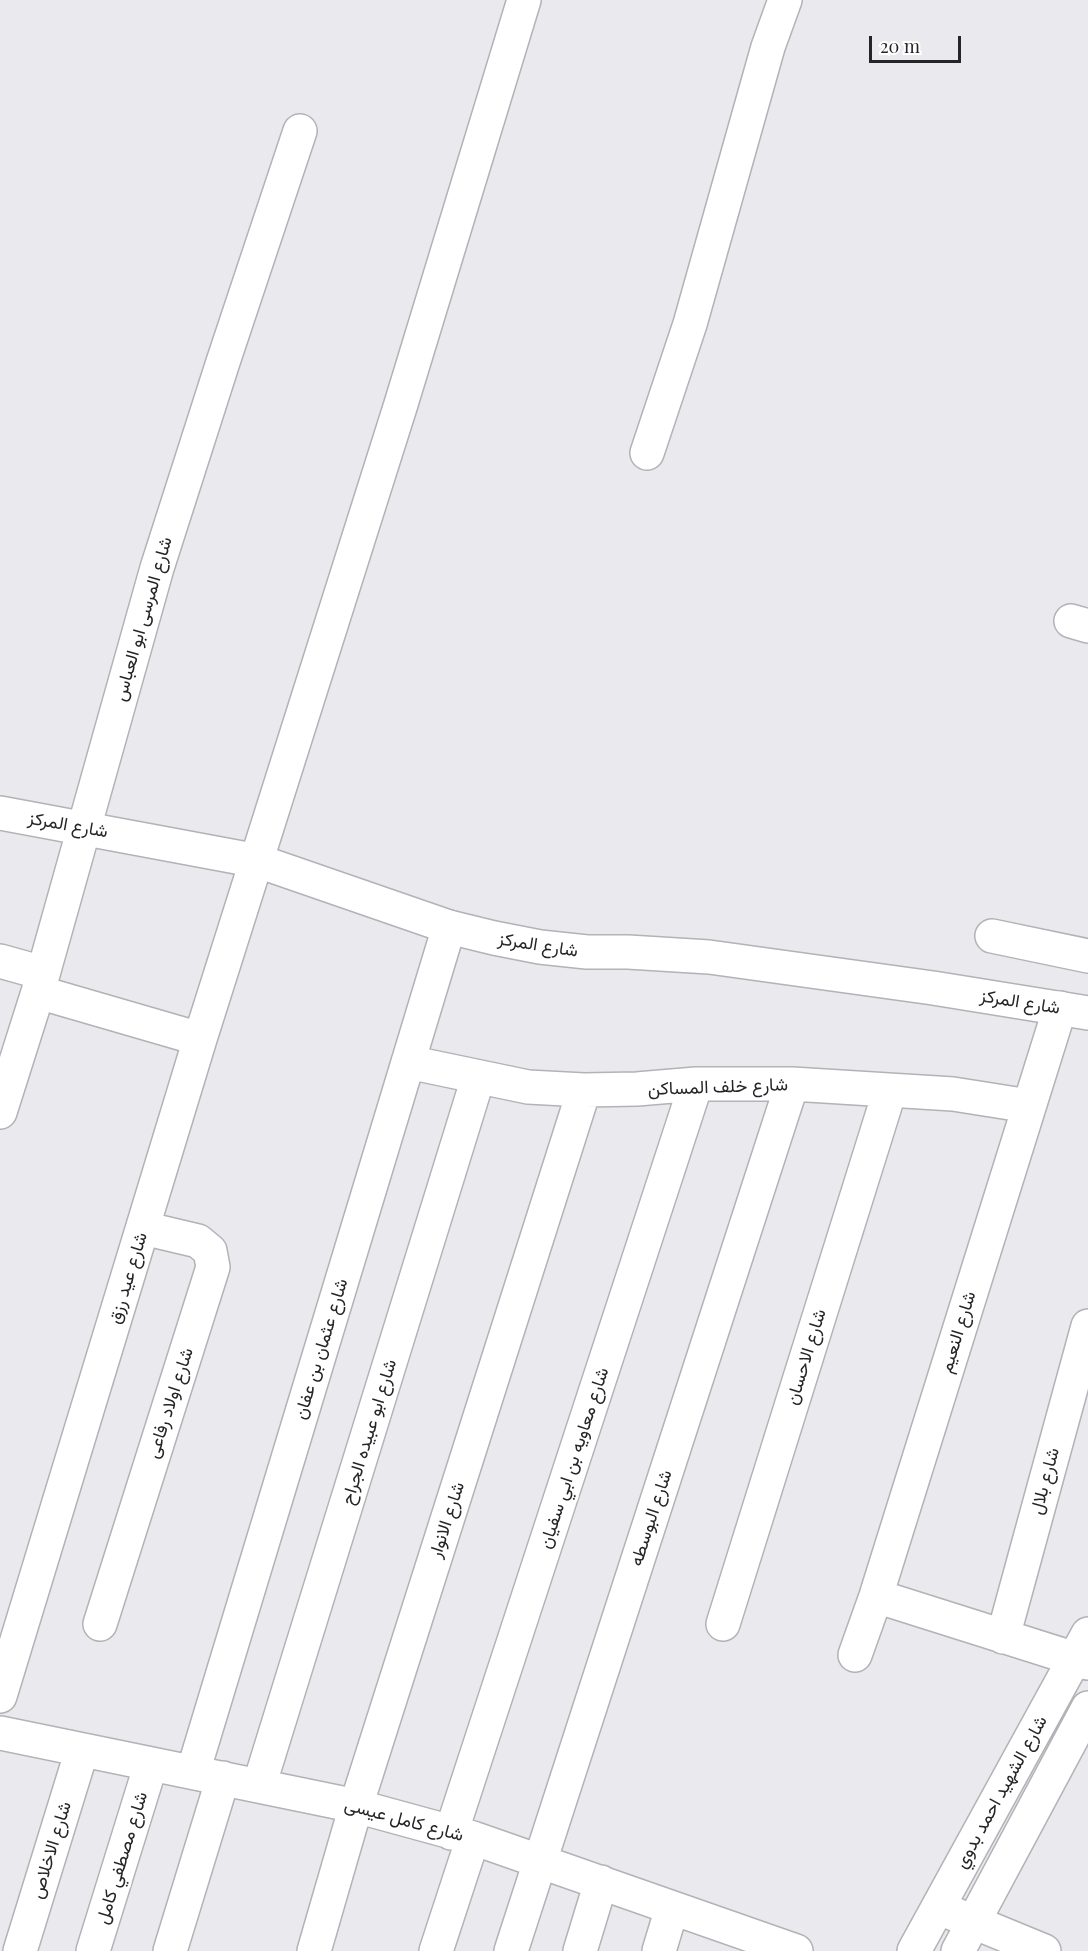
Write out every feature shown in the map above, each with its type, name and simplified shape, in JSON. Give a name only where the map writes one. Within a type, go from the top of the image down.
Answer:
[{"type":"street","name":"شارع عيد رزق","points":[[0,1696],[200,1039],[401,404],[524,0]]},
{"type":"street","points":[[647,453],[690,324],[768,47],[785,0]]},
{"type":"street","name":"شارع المرسى ابو العباس","points":[[0,1112],[40,982],[157,568],[300,131]]},
{"type":"street","name":"شارع المركز","points":[[0,813],[258,861],[449,927],[540,947],[586,952],[638,952],[709,957],[933,988],[1074,1011]]},
{"type":"street","name":"شارع عثمان بن عفان","points":[[208,1775],[408,1062],[449,927]]},
{"type":"street","points":[[992,936],[1088,956]]},
{"type":"street","points":[[0,961],[40,982],[200,1039]]},
{"type":"street","name":"شارع النعيم","points":[[855,1655],[876,1596],[1029,1106],[1074,1011]]},
{"type":"street","name":"شارع خلف المساكن","points":[[408,1062],[528,1087],[584,1090],[637,1089],[696,1084],[792,1084],[953,1094],[1029,1106]]},
{"type":"street","name":"شارع ابو عبيده الجراح","points":[[259,1786],[478,1078]]},
{"type":"street","name":"شارع معاويه بن ابي سفيان","points":[[436,1951],[462,1835],[696,1084]]},
{"type":"street","name":"شارع البوسطه","points":[[510,1951],[792,1084]]},
{"type":"street","name":"شارع الانوار","points":[[314,1951],[356,1806],[584,1090]]},
{"type":"street","name":"شارع الاحسان","points":[[723,1623],[890,1090]]},
{"type":"street","name":"شارع اولاد رفاعى","points":[[100,1624],[213,1267],[210,1251],[198,1241],[143,1228]]},
{"type":"street","name":"شارع بلال","points":[[1003,1636],[1088,1326]]},
{"type":"street","points":[[876,1596],[1003,1636],[1083,1652]]},
{"type":"street","name":"شارع الشهيد احمد بدوي","points":[[914,1951],[1083,1652]]},
{"type":"street","name":"شارع الشهيد احمد بدوي","points":[[958,1951],[1088,1708]]},
{"type":"street","name":"شارع كامل عيسى","points":[[0,1733],[356,1806],[462,1835],[601,1882],[781,1948]]},
{"type":"street","name":"شارع الاخلاص","points":[[20,1951],[82,1750]]},
{"type":"street","name":"شارع مصطفي كامل","points":[[93,1951],[151,1764]]},
{"type":"street","points":[[170,1951],[208,1775]]},
{"type":"street","points":[[580,1951],[601,1882]]},
{"type":"street","points":[[938,1907],[1044,1951]]},
{"type":"street","points":[[658,1951],[672,1908]]}]
